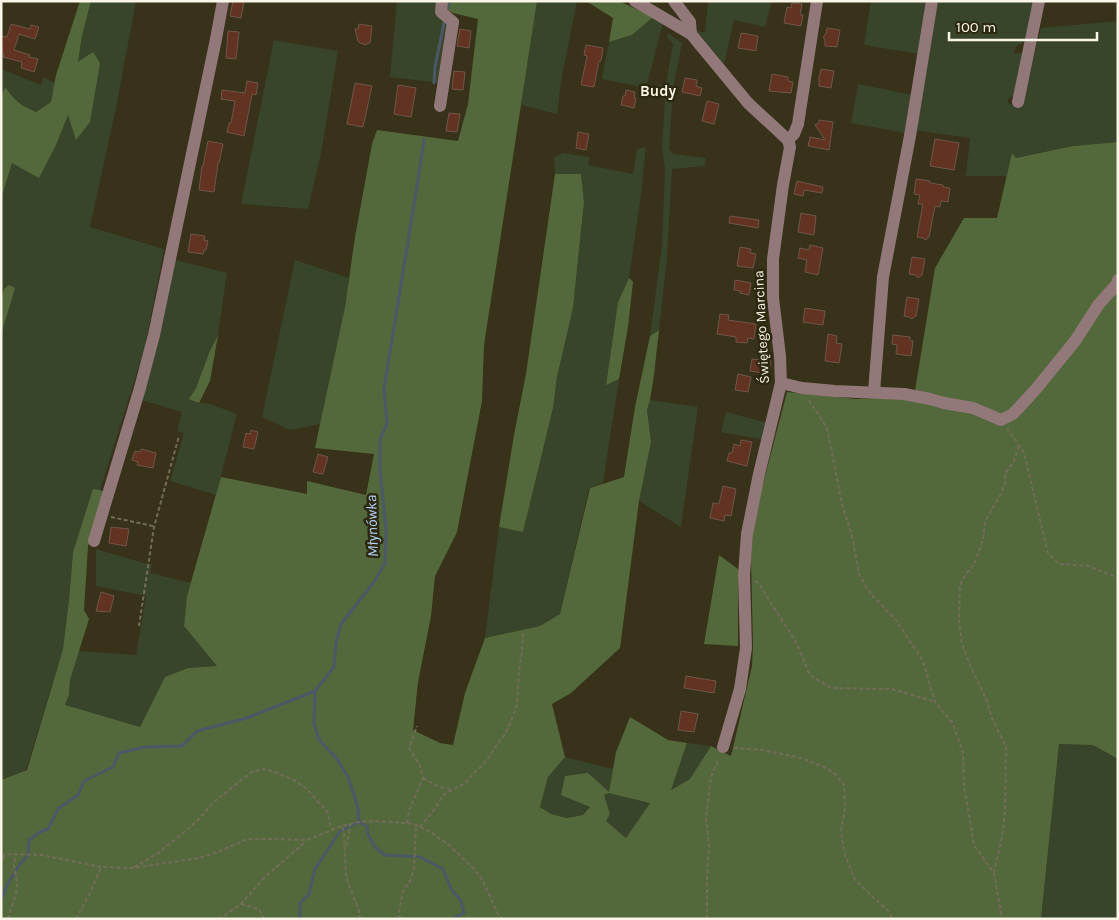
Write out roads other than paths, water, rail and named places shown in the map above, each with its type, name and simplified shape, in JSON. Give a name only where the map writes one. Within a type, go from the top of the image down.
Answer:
[{"type":"street","points":[[94,541],[154,335],[223,1]]},
{"type":"street","points":[[440,106],[453,22],[441,12],[442,1]]},
{"type":"street","points":[[635,1],[691,34],[748,103],[788,140],[794,134],[798,124],[817,1]]},
{"type":"street","points":[[674,1],[690,22],[691,34]]},
{"type":"street","points":[[874,392],[884,277],[932,1]]},
{"type":"street","points":[[1018,102],[1039,1]]},
{"type":"street","name":"Świętego Marcina","points":[[723,747],[740,689],[746,648],[744,575],[746,534],[780,383],[780,356],[773,298],[773,259],[790,147],[788,140]]},
{"type":"street","points":[[780,383],[802,388],[904,394],[930,398],[944,403],[973,408],[1001,420],[1013,414],[1036,389],[1075,341],[1099,304],[1117,284],[1118,280]]},
{"type":"waterway","name":"Młynówka","points":[[448,8],[449,1]]},
{"type":"waterway","name":"Młynówka","points":[[434,83],[435,67],[444,23]]},
{"type":"waterway","name":"Młynówka","points":[[300,919],[300,903],[309,894],[315,869],[340,831],[359,822],[358,808],[348,777],[337,759],[320,741],[314,724],[315,691],[334,667],[336,642],[341,624],[374,582],[385,563],[386,529],[380,470],[380,439],[387,424],[384,389],[424,140]]},
{"type":"waterway","points":[[1,900],[7,885],[28,855],[29,840],[48,829],[58,809],[78,795],[84,781],[113,767],[119,753],[145,747],[182,746],[197,731],[247,718],[315,691]]},
{"type":"waterway","points":[[359,822],[367,826],[368,835],[375,847],[385,855],[420,857],[443,869],[451,889],[461,901],[464,913],[452,919]]},
{"type":"district","name":"Budy","points":[[658,91]]}]
